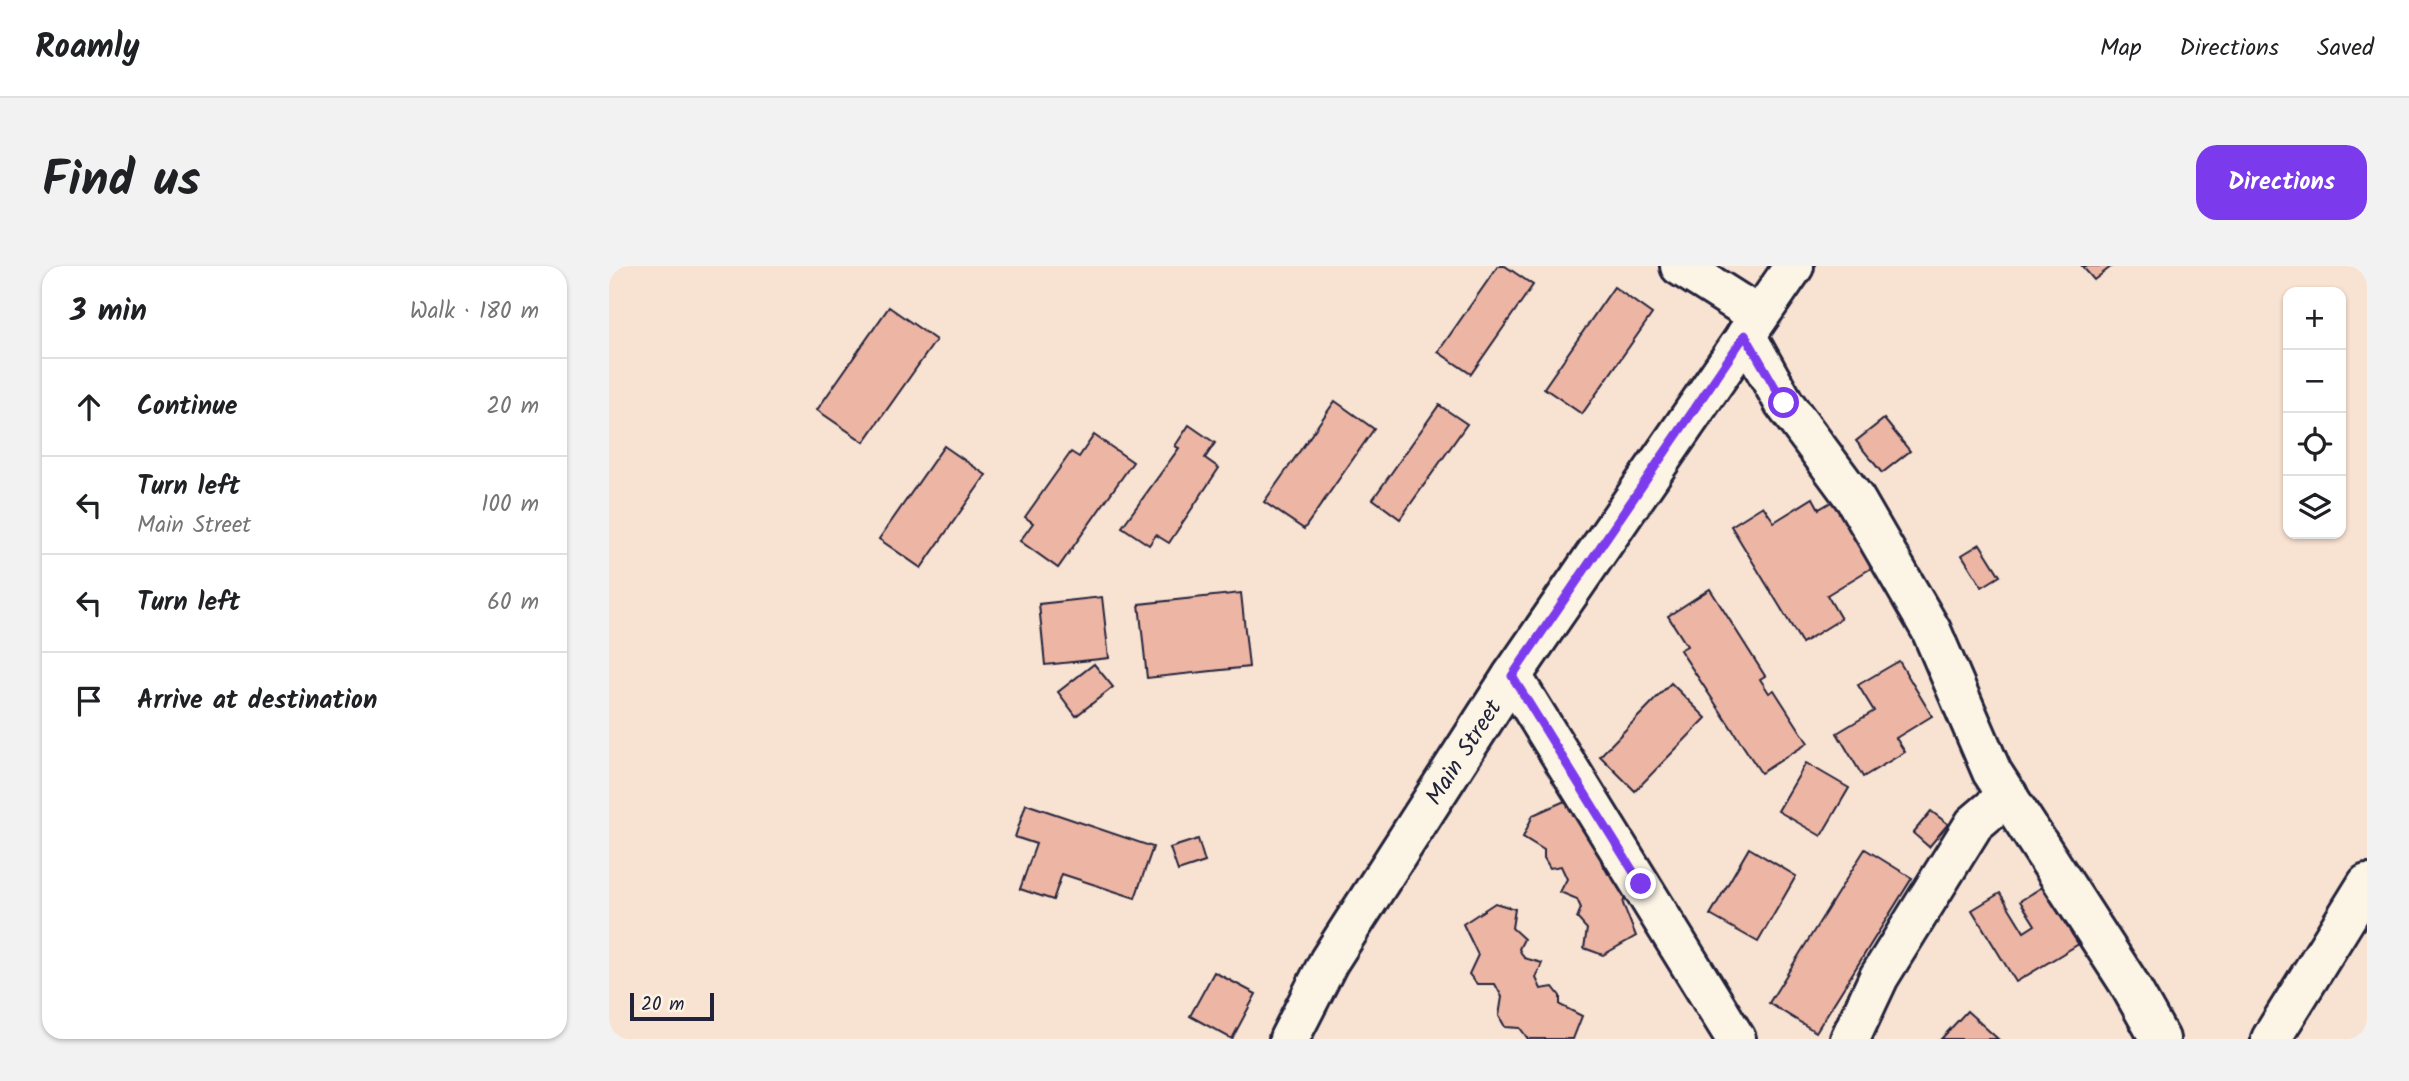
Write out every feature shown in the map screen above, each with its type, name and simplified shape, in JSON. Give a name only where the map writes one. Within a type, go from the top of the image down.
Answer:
[{"type":"street","points":[[1680,266],[1759,317]]},
{"type":"street","points":[[1724,266],[1759,317],[1784,403],[1855,499],[1931,630],[1992,772],[2128,982],[2160,1039]]},
{"type":"street","name":"Main Street","points":[[1289,1039],[1329,961],[1512,676],[1794,266]]},
{"type":"street","points":[[1512,676],[1736,1039]]},
{"type":"street","points":[[1850,1039],[1879,977],[1974,824],[2008,795]]},
{"type":"street","points":[[2271,1039],[2367,884]]},
{"type":"building","points":[[1498,266],[1505,266],[1533,285],[1471,374],[1438,352]]},
{"type":"building","points":[[2082,266],[2112,266],[2094,280]]},
{"type":"building","points":[[1614,287],[1652,314],[1582,414],[1544,388]]},
{"type":"building","points":[[889,307],[936,340],[864,442],[817,410]]},
{"type":"building","points":[[1335,401],[1374,429],[1304,529],[1264,502]]},
{"type":"building","points":[[1439,405],[1467,424],[1400,519],[1373,499]]},
{"type":"building","points":[[1884,419],[1910,451],[1882,473],[1856,441]]},
{"type":"building","points":[[1189,425],[1215,443],[1205,458],[1219,468],[1169,543],[1156,535],[1149,545],[1122,527],[1179,448],[1175,446]]},
{"type":"building","points":[[1094,435],[1133,462],[1058,568],[1020,541],[1033,523],[1025,517],[1071,452],[1079,457]]},
{"type":"building","points":[[944,446],[986,475],[921,568],[879,539]]},
{"type":"building","points":[[1813,498],[1819,509],[1838,498],[1878,564],[1827,595],[1841,619],[1802,643],[1731,526],[1763,506],[1774,522]]},
{"type":"building","points":[[1980,544],[2000,576],[1982,587],[1962,555]]},
{"type":"building","points":[[1710,589],[1765,676],[1760,679],[1769,693],[1774,690],[1808,743],[1761,773],[1680,650],[1687,646],[1668,616]]},
{"type":"building","points":[[1241,593],[1249,667],[1147,678],[1139,604]]},
{"type":"building","points":[[1102,597],[1109,658],[1045,665],[1039,604]]},
{"type":"building","points":[[1899,661],[1932,716],[1896,738],[1905,752],[1863,777],[1837,733],[1874,711],[1858,685]]},
{"type":"building","points":[[1094,664],[1113,687],[1076,716],[1058,692]]},
{"type":"building","points":[[1671,683],[1706,718],[1635,791],[1600,756]]},
{"type":"building","points":[[1806,763],[1849,788],[1821,836],[1778,811]]},
{"type":"building","points":[[1567,800],[1605,842],[1601,861],[1608,874],[1620,873],[1628,884],[1623,904],[1636,936],[1603,955],[1584,948],[1587,929],[1577,918],[1581,908],[1577,899],[1560,892],[1567,879],[1561,866],[1550,868],[1544,858],[1544,850],[1523,837],[1533,815]]},
{"type":"building","points":[[1026,804],[1153,847],[1135,898],[1062,874],[1053,900],[1020,889],[1036,844],[1015,837]]},
{"type":"building","points":[[1931,811],[1948,824],[1929,847],[1913,833]]},
{"type":"building","points":[[1198,839],[1205,862],[1178,871],[1170,848]]},
{"type":"building","points":[[1749,848],[1796,876],[1758,942],[1710,915]]},
{"type":"building","points":[[1865,849],[1912,878],[1816,1032],[1769,1003]]},
{"type":"building","points":[[2047,884],[2092,936],[2016,982],[1972,910],[2000,893],[2024,932],[2035,925],[2020,901]]},
{"type":"building","points":[[1495,903],[1515,909],[1512,928],[1524,939],[1519,949],[1524,958],[1542,963],[1536,978],[1541,989],[1553,987],[1560,996],[1560,1005],[1582,1016],[1573,1039],[1528,1039],[1520,1028],[1505,1027],[1499,1016],[1502,997],[1495,984],[1477,984],[1469,974],[1478,955],[1463,924]]},
{"type":"building","points":[[1214,972],[1256,994],[1232,1039],[1190,1016]]},
{"type":"building","points":[[1967,1011],[1998,1039],[1941,1039]]},
{"type":"route","points":[[1641,884],[1512,676],[1745,335],[1784,403]]}]
